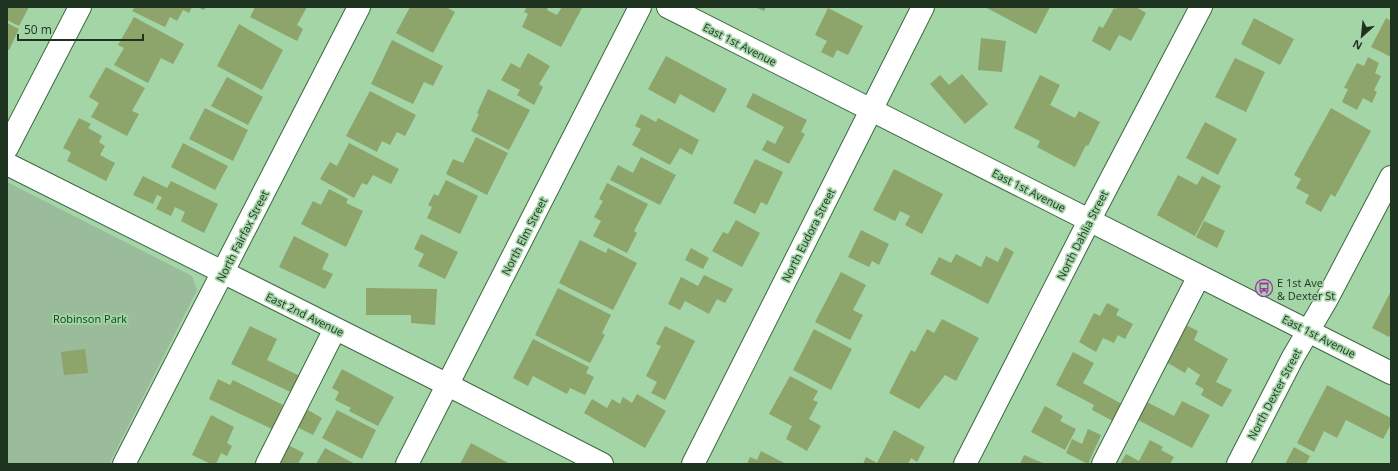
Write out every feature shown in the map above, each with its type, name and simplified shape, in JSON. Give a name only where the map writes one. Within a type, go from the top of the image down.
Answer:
[{"type":"street","points":[[7,148],[80,7]]},
{"type":"street","name":"North Fairfax Street","points":[[124,464],[359,7]]},
{"type":"street","name":"North Elm Street","points":[[407,464],[640,7]]},
{"type":"street","name":"East 1st Avenue","points":[[668,7],[1391,373]]},
{"type":"street","name":"North Eudora Street","points":[[693,464],[923,7]]},
{"type":"street","name":"North Dahlia Street","points":[[965,464],[1089,221],[1201,7]]},
{"type":"street","name":"East 2nd Avenue","points":[[7,164],[448,385],[602,464]]},
{"type":"street","name":"North Dexter Street","points":[[1238,464],[1293,358],[1327,299],[1391,177]]},
{"type":"street","points":[[1103,464],[1199,276]]},
{"type":"street","points":[[267,464],[335,329]]},
{"type":"green space","name":"Robinson Park","points":[[7,182],[192,276],[197,290],[109,464],[7,464]]},
{"type":"building","points":[[7,7],[29,7],[19,26],[7,20]]},
{"type":"building","points":[[135,7],[192,7],[189,13],[183,10],[177,21],[170,17],[165,27],[132,11]]},
{"type":"building","points":[[197,7],[206,7],[204,10]]},
{"type":"building","points":[[255,7],[307,7],[297,25],[303,29],[297,41],[250,17]]},
{"type":"building","points":[[410,7],[446,7],[455,12],[433,53],[396,33]]},
{"type":"building","points":[[527,7],[548,7],[547,10],[557,15],[562,7],[582,8],[561,47],[522,27],[528,14],[524,12]]},
{"type":"building","points":[[755,7],[766,7],[764,11]]},
{"type":"building","points":[[985,7],[1050,7],[1036,34]]},
{"type":"building","points":[[1117,7],[1136,7],[1146,13],[1131,41],[1119,35],[1110,51],[1092,41],[1099,26],[1103,28],[1114,8],[1116,9]]},
{"type":"building","points":[[828,8],[863,26],[848,55],[837,50],[833,58],[821,52],[827,41],[815,35]]},
{"type":"building","points":[[134,17],[184,44],[173,64],[161,58],[148,83],[114,65],[124,48],[118,45]]},
{"type":"building","points":[[1254,18],[1294,39],[1280,65],[1241,44]]},
{"type":"building","points":[[1386,18],[1391,21],[1391,57],[1371,47]]},
{"type":"building","points":[[7,23],[19,29],[9,50],[7,50]]},
{"type":"building","points":[[239,24],[283,50],[262,90],[217,66]]},
{"type":"building","points":[[981,38],[1006,41],[1002,72],[978,70]]},
{"type":"building","points":[[392,40],[443,66],[433,86],[424,82],[413,104],[371,84]]},
{"type":"building","points":[[528,53],[550,66],[539,84],[543,87],[534,105],[517,95],[520,90],[501,80],[511,63],[520,68]]},
{"type":"building","points":[[666,56],[727,89],[714,113],[680,94],[675,104],[648,89]]},
{"type":"building","points":[[1368,57],[1379,63],[1375,73],[1381,76],[1374,90],[1377,92],[1372,103],[1363,98],[1357,110],[1342,102],[1348,89],[1344,88],[1357,63],[1364,66]]},
{"type":"building","points":[[1235,58],[1265,72],[1246,112],[1215,97]]},
{"type":"building","points":[[106,67],[145,88],[132,111],[139,114],[127,136],[91,117],[99,103],[89,97]]},
{"type":"building","points":[[962,74],[988,104],[965,124],[930,84],[940,75],[949,85]]},
{"type":"building","points":[[1040,75],[1060,85],[1050,105],[1075,118],[1079,111],[1100,122],[1075,167],[1037,147],[1040,141],[1014,128]]},
{"type":"building","points":[[227,77],[263,97],[248,125],[211,106]]},
{"type":"building","points":[[488,89],[530,110],[509,150],[471,131]]},
{"type":"building","points":[[370,91],[416,115],[405,136],[397,132],[390,145],[382,141],[377,152],[346,136]]},
{"type":"building","points":[[753,93],[807,120],[801,132],[805,134],[789,164],[762,150],[767,140],[775,144],[784,127],[746,107]]},
{"type":"building","points":[[205,108],[248,130],[233,161],[189,139]]},
{"type":"building","points":[[1331,108],[1371,131],[1335,197],[1331,194],[1321,212],[1305,203],[1309,195],[1296,188],[1301,179],[1294,175]]},
{"type":"building","points":[[641,114],[656,122],[658,118],[699,140],[692,155],[680,148],[670,165],[632,145],[641,129],[635,126]]},
{"type":"building","points":[[79,118],[91,124],[88,128],[102,136],[99,142],[105,146],[100,155],[115,163],[106,181],[67,161],[71,152],[63,148]]},
{"type":"building","points":[[1205,122],[1237,139],[1218,175],[1186,158]]},
{"type":"building","points":[[476,137],[508,153],[487,195],[446,174],[453,159],[463,163]]},
{"type":"building","points":[[183,143],[228,166],[215,190],[171,167]]},
{"type":"building","points":[[349,143],[399,169],[391,184],[373,175],[367,185],[362,183],[354,198],[320,179],[330,162],[337,166]]},
{"type":"building","points":[[641,157],[676,175],[660,205],[610,180],[618,165],[633,173]]},
{"type":"building","points":[[755,159],[783,172],[767,205],[761,202],[755,214],[733,203]]},
{"type":"building","points":[[894,169],[943,194],[922,234],[905,225],[910,216],[900,211],[895,221],[873,210]]},
{"type":"building","points":[[1178,175],[1197,185],[1202,176],[1221,186],[1195,236],[1157,215]]},
{"type":"building","points":[[143,176],[167,188],[171,181],[218,204],[204,233],[181,221],[185,212],[175,207],[171,216],[156,209],[162,197],[157,195],[153,204],[133,195]]},
{"type":"building","points":[[446,180],[478,196],[460,234],[427,218],[432,207],[428,205],[434,194],[438,196]]},
{"type":"building","points":[[607,183],[648,204],[634,231],[637,233],[627,253],[593,236],[601,221],[594,217],[603,201],[599,199]]},
{"type":"building","points":[[329,189],[348,199],[346,203],[363,211],[346,247],[301,224],[313,201],[321,205]]},
{"type":"building","points":[[736,220],[760,233],[742,267],[712,251],[723,232],[728,234]]},
{"type":"building","points":[[1204,221],[1225,231],[1217,248],[1196,237]]},
{"type":"building","points":[[861,230],[889,244],[879,265],[872,261],[869,267],[848,257]]},
{"type":"building","points":[[421,234],[458,252],[445,279],[418,266],[424,254],[414,249]]},
{"type":"building","points":[[294,236],[329,254],[322,269],[333,274],[325,289],[279,267]]},
{"type":"building","points":[[580,240],[606,253],[608,248],[637,263],[613,310],[559,283]]},
{"type":"building","points":[[1005,247],[1014,252],[988,304],[930,274],[939,257],[951,263],[956,254],[981,267],[986,256],[998,262]]},
{"type":"building","points":[[691,248],[709,258],[703,269],[685,260]]},
{"type":"building","points":[[841,272],[866,285],[853,310],[863,315],[850,340],[815,322]]},
{"type":"building","points":[[704,275],[733,289],[725,303],[717,299],[709,314],[685,301],[680,310],[668,304],[681,277],[698,286]]},
{"type":"building","points":[[366,288],[437,289],[435,325],[411,323],[411,315],[366,315]]},
{"type":"building","points":[[558,288],[611,315],[602,333],[605,335],[590,363],[535,335]]},
{"type":"building","points":[[1391,291],[1391,333],[1389,337],[1372,328]]},
{"type":"building","points":[[1107,303],[1119,309],[1116,315],[1133,324],[1125,339],[1118,335],[1114,343],[1103,338],[1096,352],[1079,342],[1094,313],[1100,316]]},
{"type":"building","points":[[942,319],[979,338],[956,381],[945,375],[919,409],[889,393],[911,350],[915,352],[927,329],[934,333]]},
{"type":"building","points":[[1186,325],[1198,331],[1194,340],[1228,359],[1216,382],[1232,390],[1222,407],[1201,395],[1204,389],[1195,384],[1200,375],[1188,367],[1185,373],[1166,362]]},
{"type":"building","points":[[250,326],[277,339],[267,360],[304,378],[297,395],[231,364]]},
{"type":"building","points":[[665,326],[695,341],[665,400],[651,393],[657,382],[646,376],[661,346],[656,344]]},
{"type":"building","points":[[814,329],[852,349],[831,390],[793,370]]},
{"type":"building","points":[[533,339],[589,367],[586,373],[594,377],[585,395],[570,388],[567,394],[533,376],[528,386],[513,378]]},
{"type":"building","points":[[85,349],[88,373],[64,375],[61,352]]},
{"type":"building","points":[[1073,352],[1094,363],[1083,383],[1122,404],[1113,421],[1092,410],[1094,405],[1056,385]]},
{"type":"building","points":[[342,369],[394,397],[378,426],[349,411],[351,408],[335,400],[339,392],[332,388]]},
{"type":"building","points":[[790,376],[818,391],[813,400],[818,402],[809,419],[821,426],[807,451],[786,439],[792,426],[769,414]]},
{"type":"building","points":[[218,379],[230,385],[233,380],[283,405],[272,429],[209,399]]},
{"type":"building","points":[[1327,385],[1391,418],[1391,424],[1383,439],[1346,420],[1337,438],[1324,431],[1314,452],[1297,443]]},
{"type":"building","points":[[637,394],[666,411],[645,448],[584,413],[592,399],[607,408],[612,399],[620,404],[623,397],[632,403]]},
{"type":"building","points":[[1182,401],[1210,415],[1192,448],[1138,420],[1147,402],[1174,416]]},
{"type":"building","points":[[1045,406],[1063,416],[1060,421],[1076,429],[1065,450],[1031,432]]},
{"type":"building","points":[[306,409],[322,418],[313,435],[297,427]]},
{"type":"building","points":[[337,410],[376,430],[362,459],[322,438]]},
{"type":"building","points":[[211,415],[234,427],[227,443],[232,446],[227,456],[221,453],[216,464],[211,464],[192,455]]},
{"type":"building","points":[[1088,429],[1101,435],[1088,464],[1066,453],[1072,439],[1082,444]]},
{"type":"building","points":[[894,430],[925,447],[917,462],[911,458],[908,464],[863,464],[866,457],[877,463]]},
{"type":"building","points":[[1150,440],[1163,447],[1161,450],[1174,457],[1170,464],[1120,464],[1126,454],[1139,461]]},
{"type":"building","points":[[471,443],[510,464],[460,464]]},
{"type":"building","points":[[288,445],[304,453],[298,464],[285,464],[280,462]]},
{"type":"building","points":[[1294,447],[1310,456],[1306,464],[1285,464]]},
{"type":"building","points":[[325,448],[355,464],[316,464]]},
{"type":"building","points":[[761,451],[786,464],[747,464],[750,457],[757,460]]},
{"type":"building","points":[[1024,455],[1045,464],[1020,464]]},
{"type":"place","name":"E 1st Ave & Dexter St","points":[[1264,288]]}]
